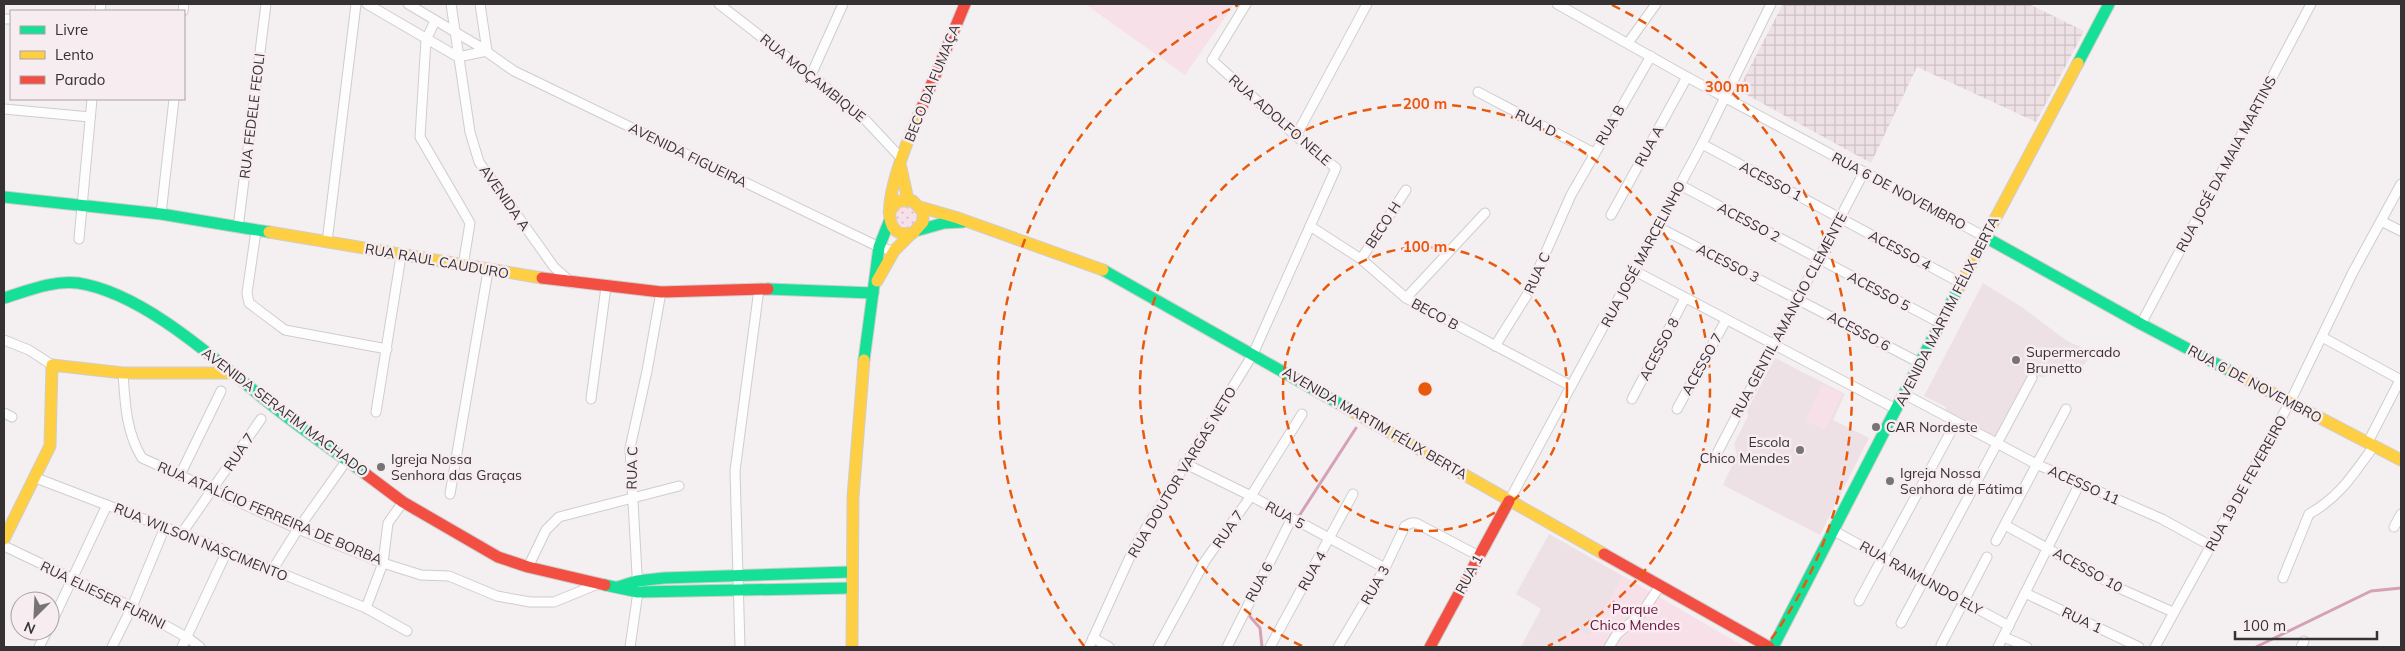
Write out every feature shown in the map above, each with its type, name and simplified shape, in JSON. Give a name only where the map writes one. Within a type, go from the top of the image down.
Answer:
[{"type":"street","name":"RUA FEDELE FEOLI","points":[[238,228],[266,4]]},
{"type":"street","points":[[328,242],[356,4]]},
{"type":"street","points":[[367,4],[458,57],[487,51],[480,4]]},
{"type":"street","name":"AVENIDA FIGUEIRA","points":[[408,4],[487,51],[514,71],[880,247],[894,251]]},
{"type":"street","name":"AVENIDA A","points":[[451,4],[457,33],[458,57],[470,132],[479,162],[554,267],[572,283]]},
{"type":"street","name":"RUA MOÇAMBIQUE","points":[[719,4],[859,113],[901,161]]},
{"type":"street","points":[[811,75],[843,4]]},
{"type":"street","name":"BECO DA FUMAÇA","points":[[889,217],[889,199],[901,161],[965,4]]},
{"type":"street","name":"RUA ADOLFO NELE","points":[[1246,4],[1212,60],[1296,136],[1336,168],[1253,354]]},
{"type":"street","points":[[1296,136],[1367,4]]},
{"type":"street","name":"RUA 6 DE NOVEMBRO","points":[[1557,4],[1567,6],[1726,98],[1985,237],[2141,324],[2401,460]]},
{"type":"street","points":[[1628,43],[1656,4]]},
{"type":"street","name":"RUA JOSÉ MARCELINHO","points":[[1509,501],[1702,144],[1771,4]]},
{"type":"street","name":"AVENIDA MARTIM FÉLIX BERTA","points":[[920,207],[972,221],[1019,240],[1071,256],[1106,271],[1509,501],[1771,647],[1834,530],[1961,282],[2109,4]]},
{"type":"street","name":"RUA JOSÉ DA MAIA MARTINS","points":[[2141,324],[2311,4]]},
{"type":"street","points":[[435,21],[426,40],[420,137],[470,223],[463,266]]},
{"type":"street","name":"RUA B","points":[[1571,196],[1651,56]]},
{"type":"street","name":"RUA A","points":[[1611,216],[1687,76]]},
{"type":"street","name":"RUA D","points":[[1478,92],[1594,153]]},
{"type":"street","points":[[79,240],[92,100]]},
{"type":"street","points":[[161,214],[174,100]]},
{"type":"street","points":[[4,110],[90,117]]},
{"type":"street","name":"ACESSO 1","points":[[1702,144],[1840,218]]},
{"type":"street","name":"BECO DA FUMAÇA","points":[[901,161],[904,189],[908,200]]},
{"type":"street","name":"RUA GENTIL AMANCIO CLEMENTE","points":[[1714,459],[1772,344],[1798,299],[1864,172]]},
{"type":"street","name":"RUA 19 DE FEVEREIRO","points":[[2155,647],[2290,402],[2401,184]]},
{"type":"street","name":"ACESSO 2","points":[[1680,185],[1818,259]]},
{"type":"street","name":"BECO H","points":[[1361,259],[1406,190]]},
{"type":"street","name":"RUA C","points":[[1495,346],[1528,295],[1571,196]]},
{"type":"street","name":"RUA RAUL CAUDURO","points":[[4,197],[161,214],[488,271],[606,287],[661,292],[759,289],[873,291]]},
{"type":"street","points":[[908,200],[920,207],[924,218],[915,232],[898,233],[889,217],[894,204],[908,200]]},
{"type":"street","points":[[1406,298],[1485,213]]},
{"type":"street","name":"AVENIDA MARTIM FÉLIX BERTA","points":[[852,647],[849,572],[857,430],[873,291],[880,247],[889,217]]},
{"type":"street","name":"ACESSO 4","points":[[1840,218],[1961,282]]},
{"type":"street","name":"AVENIDA MARTIM FÉLIX BERTA","points":[[873,291],[894,251],[915,232],[944,223],[972,221]]},
{"type":"street","points":[[2381,221],[2401,231]]},
{"type":"street","name":"BECO B","points":[[1310,226],[1361,259],[1406,298],[1571,386]]},
{"type":"street","name":"ACESSO 3","points":[[1658,227],[1798,299]]},
{"type":"street","points":[[256,230],[247,293],[250,303],[285,330],[387,349]]},
{"type":"street","points":[[376,412],[401,256]]},
{"type":"street","name":"ACESSO 5","points":[[1818,259],[1940,323]]},
{"type":"street","points":[[554,267],[554,281]]},
{"type":"street","points":[[450,494],[488,271]]},
{"type":"street","points":[[1635,271],[1896,409]]},
{"type":"street","name":"AVENIDA SERAFIM MACHADO","points":[[4,298],[52,284],[76,283],[101,288],[125,299],[182,333],[230,373],[403,502],[498,557],[528,567],[618,587],[737,575],[849,572]]},
{"type":"street","points":[[591,399],[606,287]]},
{"type":"street","points":[[740,647],[735,472],[759,289]]},
{"type":"street","name":"RUA C","points":[[630,647],[638,586],[631,498],[630,448],[647,371],[661,292]]},
{"type":"street","name":"ACESSO 8","points":[[1632,399],[1685,298]]},
{"type":"street","name":"ACESSO 6","points":[[1798,299],[1920,363]]},
{"type":"street","name":"ACESSO 7","points":[[1678,408],[1726,320]]},
{"type":"street","points":[[2283,578],[2309,514],[2326,504],[2348,483],[2371,444],[2401,380],[2322,338]]},
{"type":"street","points":[[4,340],[30,350],[52,365],[123,373],[230,373]]},
{"type":"street","name":"RUA DOUTOR VARGAS NETO","points":[[1089,647],[1134,548],[1184,463],[1253,354]]},
{"type":"street","points":[[4,539],[36,478],[50,446],[52,365]]},
{"type":"street","name":"RUA ATALÍCIO FERREIRA DE BORBA","points":[[123,373],[126,414],[136,448],[142,458],[212,491],[298,529],[383,562],[421,575],[449,576],[496,596],[530,602],[554,602],[598,584]]},
{"type":"street","points":[[1901,624],[2032,378]]},
{"type":"street","points":[[180,475],[221,391]]},
{"type":"street","name":"ACESSO 11","points":[[1904,394],[2036,464],[2162,519],[2211,546]]},
{"type":"street","points":[[1996,541],[2066,409]]},
{"type":"street","name":"RUA 7","points":[[1158,647],[1205,562],[1251,496],[1302,414]]},
{"type":"street","name":"RUA 7","points":[[182,533],[261,419]]},
{"type":"street","points":[[1859,601],[1956,422]]},
{"type":"street","points":[[273,569],[298,529],[347,460]]},
{"type":"street","name":"RUA 5","points":[[1184,463],[1251,496],[1385,568]]},
{"type":"street","name":"RUA WILSON NASCIMENTO","points":[[36,478],[273,569],[366,608],[407,631]]},
{"type":"street","points":[[1998,647],[2080,483]]},
{"type":"street","points":[[528,567],[546,530],[559,517],[679,486]]},
{"type":"street","name":"RUA 4","points":[[1270,647],[1330,540],[1353,494]]},
{"type":"street","name":"RUA 1","points":[[1430,647],[1509,501]]},
{"type":"street","points":[[366,608],[383,562],[388,523],[403,502]]},
{"type":"street","points":[[60,605],[108,505]]},
{"type":"street","points":[[2394,527],[2401,514]]},
{"type":"street","name":"RUA 6","points":[[1227,647],[1292,518]]},
{"type":"street","name":"RUA 3","points":[[1338,647],[1385,568],[1405,526],[1416,523],[1479,556]]},
{"type":"street","name":"ACESSO 10","points":[[2004,525],[2121,589],[2173,612]]},
{"type":"street","points":[[112,647],[132,607],[165,527]]},
{"type":"street","name":"RUA RAIMUNDO ELY","points":[[1834,530],[2009,626]]},
{"type":"street","name":"RUA ELIESER FURINI","points":[[4,546],[132,607],[188,638],[200,647]]},
{"type":"street","points":[[182,647],[188,638],[228,551]]},
{"type":"street","points":[[1941,645],[1987,557]]},
{"type":"street","name":"AVENIDA SERAFIM MACHADO","points":[[638,586],[738,590],[850,588]]},
{"type":"street","points":[[1609,647],[1617,634],[1641,614],[1660,586]]},
{"type":"street","name":"RUA 1","points":[[2025,593],[2139,647]]},
{"type":"street","points":[[2004,637],[2027,647]]},
{"type":"street","points":[[1093,638],[1109,647]]},
{"type":"shaded area","points":[[1783,4],[2029,4],[2084,31],[2036,122],[1917,67],[1871,163],[1738,90]]},
{"type":"shaded area","name":"Supermercado Brunetto","points":[[1983,283],[2023,308],[2067,341],[2094,353],[2076,373],[2052,366],[2045,377],[2029,376],[1996,439],[1944,412],[1946,407],[1924,396]]},
{"type":"shaded area","name":"Escola Chico Mendes","points":[[1775,358],[1845,394],[1833,420],[1869,438],[1820,535],[1723,485],[1737,455],[1734,444],[1748,416],[1747,411]]},
{"type":"shaded area","points":[[1549,534],[1623,576],[1589,636],[1572,627],[1560,647],[1521,647],[1541,609],[1516,594]]},
{"type":"green space","points":[[1090,4],[1234,4],[1185,75],[1088,6]]},
{"type":"green space","points":[[907,205],[912,206],[918,212],[918,222],[912,228],[907,229],[902,228],[896,222],[895,217],[896,212],[902,206]]},
{"type":"green space","points":[[1822,385],[1842,394],[1825,430],[1805,421]]},
{"type":"green space","name":"Parque Chico Mendes","points":[[1623,576],[1745,647],[1560,647],[1572,627],[1589,636]]},
{"type":"waterway","points":[[1299,516],[1356,428]]},
{"type":"waterway","points":[[2256,647],[2371,591],[2401,588]]},
{"type":"waterway","points":[[1246,612],[1260,628],[1262,647]]},
{"type":"traffic: fast","points":[[2078,63],[2109,4]]},
{"type":"traffic: fast","points":[[4,197],[161,214],[269,232]]},
{"type":"traffic: fast","points":[[864,360],[879,247],[889,222]]},
{"type":"traffic: fast","points":[[919,230],[944,223],[963,222]]},
{"type":"traffic: fast","points":[[1985,237],[2141,324],[2232,372]]},
{"type":"traffic: fast","points":[[1103,270],[1352,411]]},
{"type":"traffic: fast","points":[[4,298],[40,287],[69,282],[103,289],[129,300],[179,331],[281,412],[367,475]]},
{"type":"traffic: fast","points":[[1773,647],[1959,287]]},
{"type":"traffic: fast","points":[[768,289],[873,293]]},
{"type":"traffic: fast","points":[[618,587],[637,581],[664,578],[849,572]]},
{"type":"traffic: fast","points":[[605,585],[638,592],[850,588]]},
{"type":"traffic: slow","points":[[1959,287],[2078,63]]},
{"type":"traffic: slow","points":[[889,212],[898,201],[913,201],[923,212],[923,222],[913,233],[898,232],[890,221],[890,203],[894,182],[901,158],[922,107]]},
{"type":"traffic: slow","points":[[901,168],[908,200]]},
{"type":"traffic: slow","points":[[920,207],[958,218],[1103,270]]},
{"type":"traffic: slow","points":[[269,232],[542,278]]},
{"type":"traffic: slow","points":[[877,281],[894,251],[911,234]]},
{"type":"traffic: slow","points":[[852,647],[853,497],[864,360]]},
{"type":"traffic: slow","points":[[4,539],[50,446],[52,365],[123,373],[230,373]]},
{"type":"traffic: slow","points":[[2232,372],[2401,460]]},
{"type":"traffic: slow","points":[[1352,411],[1604,554]]},
{"type":"traffic: jam","points":[[922,107],[965,4]]},
{"type":"traffic: jam","points":[[542,278],[661,292],[768,289]]},
{"type":"traffic: jam","points":[[367,475],[403,502],[498,557],[528,567],[605,585]]},
{"type":"traffic: jam","points":[[1430,647],[1509,501]]},
{"type":"traffic: jam","points":[[1604,554],[1769,647]]},
{"type":"place","name":"Supermercado Brunetto","points":[[2016,360]]},
{"type":"place","name":"CAR Nordeste","points":[[1876,427]]},
{"type":"place","name":"Escola Chico Mendes","points":[[1800,450]]},
{"type":"place","name":"Igreja Nossa Senhora das Graças","points":[[381,467]]},
{"type":"place","name":"Igreja Nossa Senhora de Fátima","points":[[1890,481]]}]
